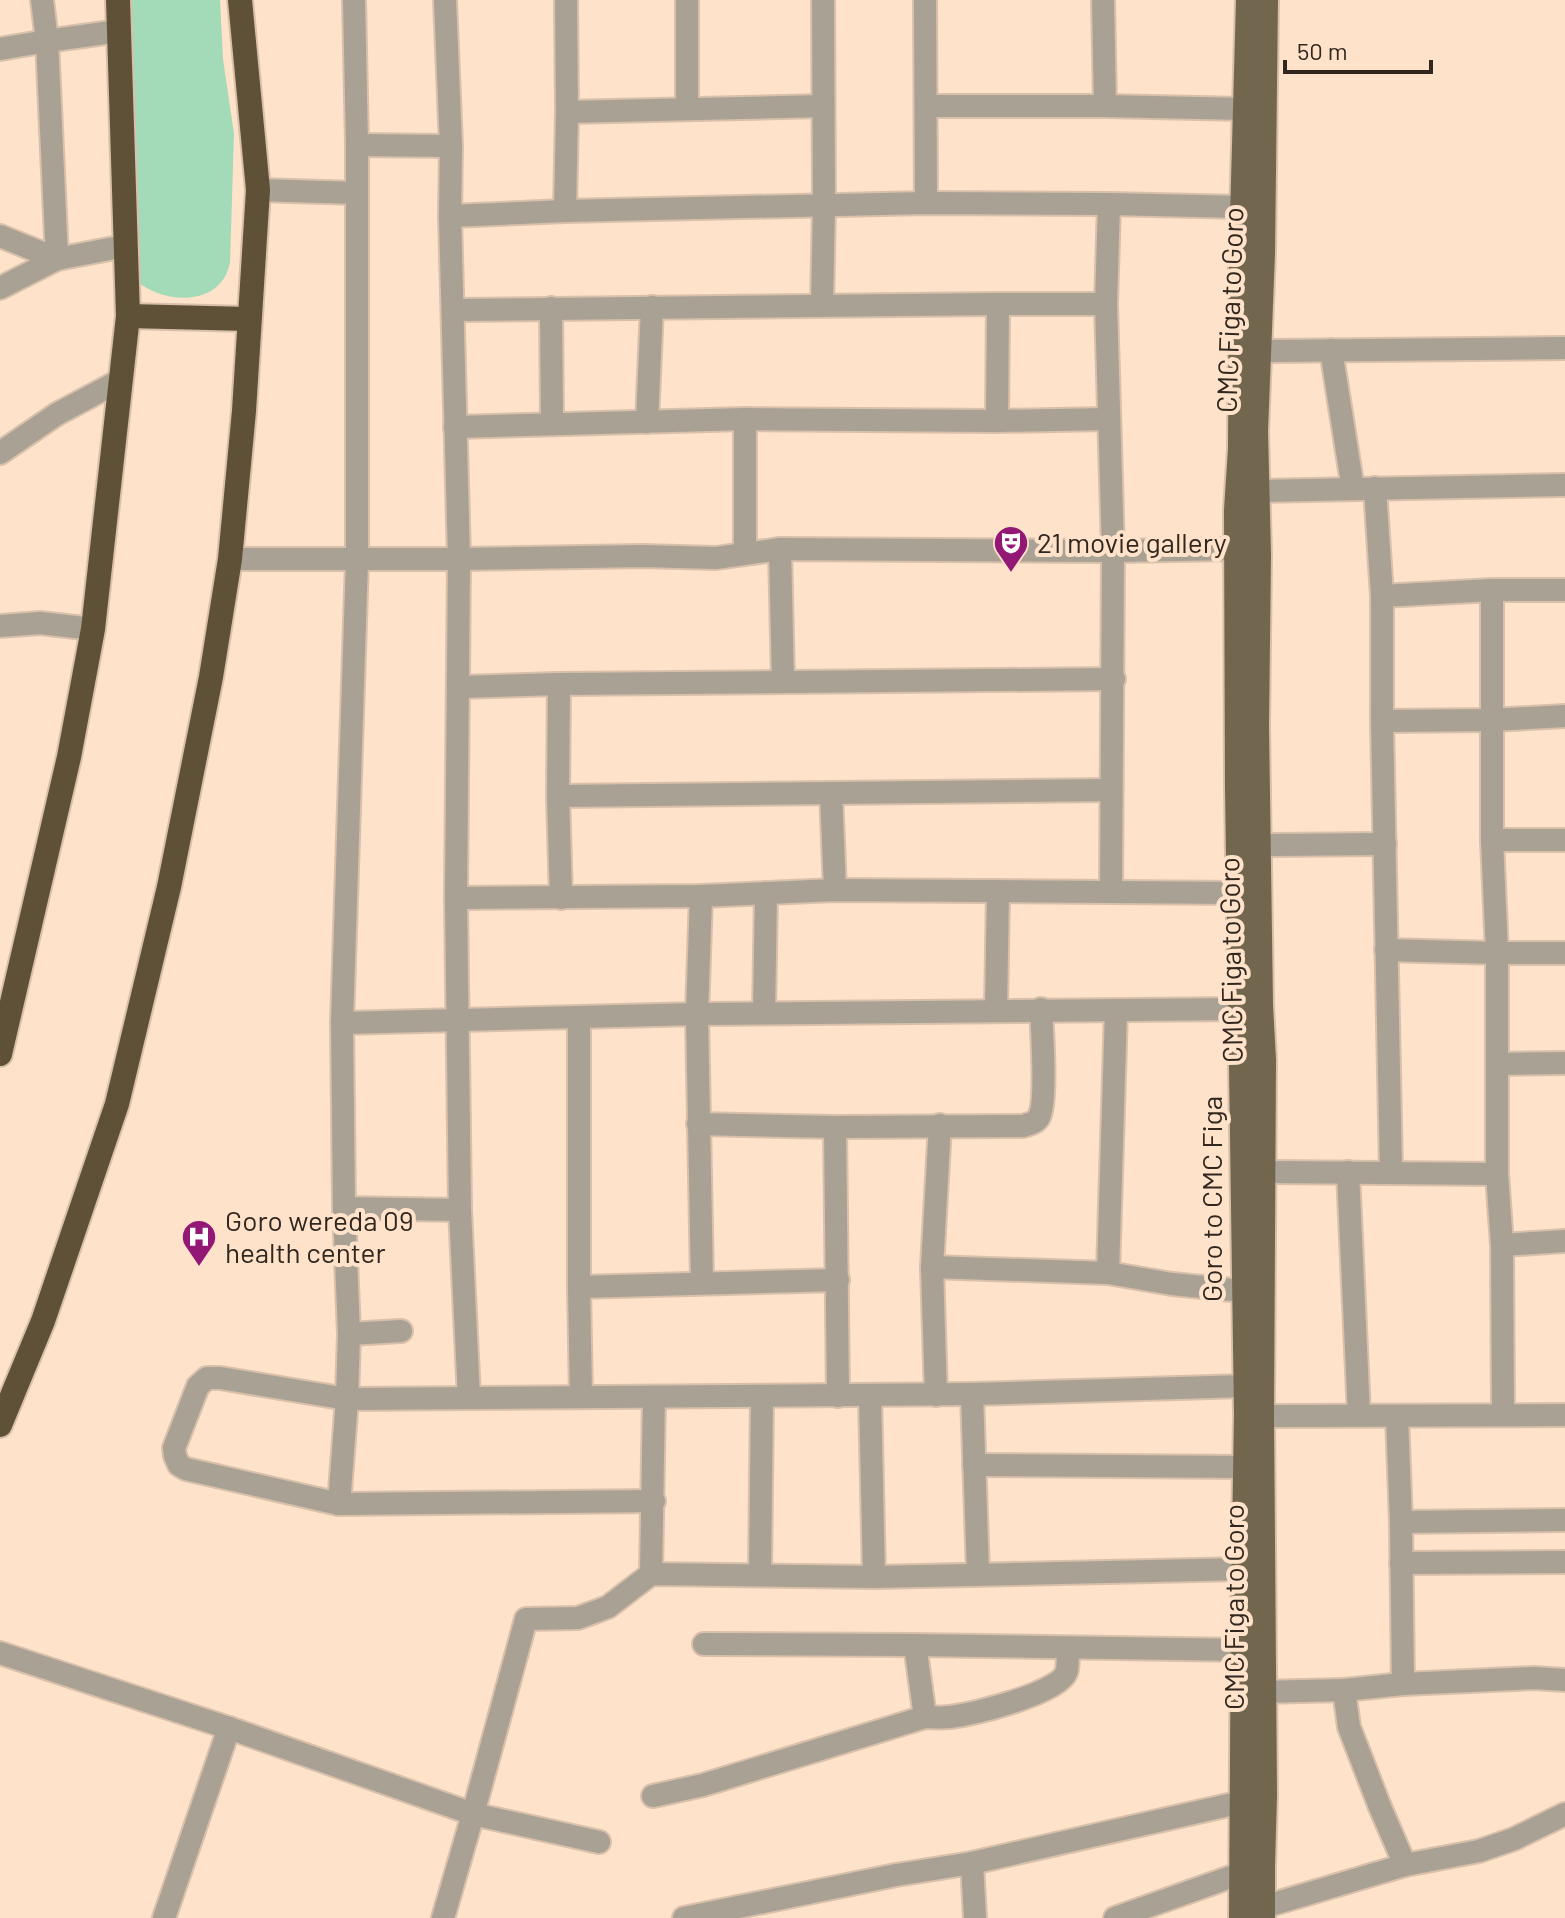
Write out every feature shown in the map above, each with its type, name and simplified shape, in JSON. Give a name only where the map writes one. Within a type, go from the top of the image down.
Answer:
[{"type":"highway","points":[[0,1054],[69,757],[93,629],[121,380],[128,316],[118,0]]},
{"type":"highway","points":[[0,1425],[43,1321],[117,1104],[169,887],[211,677],[230,559],[244,411],[258,190],[240,0]]},
{"type":"highway","points":[[128,316],[249,319]]},
{"type":"main road","name":"Goro to CMC Figa","points":[[1248,0],[1243,207],[1252,254],[1236,549],[1240,1009],[1252,1059],[1243,1291],[1242,1873],[1256,1914]]},
{"type":"main road","name":"CMC Figa to Goro","points":[[1256,1914],[1265,1795],[1262,1172],[1252,1059],[1261,1005],[1258,351],[1252,254],[1266,0]]},
{"type":"street","points":[[42,0],[47,41],[57,259]]},
{"type":"street","points":[[339,1504],[349,1334],[342,1023],[357,560],[354,0]]},
{"type":"street","points":[[445,0],[459,559],[456,898],[460,1210],[469,1398]]},
{"type":"street","points":[[565,211],[566,0]]},
{"type":"street","points":[[687,0],[687,108]]},
{"type":"street","points":[[822,305],[823,0]]},
{"type":"street","points":[[925,0],[926,203]]},
{"type":"street","points":[[1103,0],[1105,106]]},
{"type":"street","points":[[0,49],[119,31]]},
{"type":"street","points":[[567,112],[823,106]]},
{"type":"street","points":[[927,106],[1245,109]]},
{"type":"street","points":[[357,145],[451,146]]},
{"type":"street","points":[[258,190],[357,193]]},
{"type":"street","points":[[450,216],[926,203],[1243,207]]},
{"type":"street","points":[[1109,204],[1106,304],[1114,679],[1111,891]]},
{"type":"street","points":[[0,236],[57,259]]},
{"type":"street","points":[[0,288],[57,259],[125,246]]},
{"type":"street","points":[[997,421],[998,304]]},
{"type":"street","points":[[454,310],[1106,304]]},
{"type":"street","points":[[647,422],[652,307]]},
{"type":"street","points":[[551,308],[552,424]]},
{"type":"street","points":[[1258,351],[1565,348]]},
{"type":"street","points":[[1331,350],[1364,488],[1382,596],[1391,1172]]},
{"type":"street","points":[[0,453],[57,414],[121,380]]},
{"type":"street","points":[[455,427],[745,419],[1108,419]]},
{"type":"street","points":[[745,419],[745,553]]},
{"type":"street","points":[[1258,491],[1565,485]]},
{"type":"street","points":[[230,559],[716,558],[780,549],[1236,549]]},
{"type":"street","points":[[780,549],[783,682]]},
{"type":"street","points":[[1492,590],[1492,840],[1497,953],[1497,1174],[1502,1245],[1503,1415]]},
{"type":"street","points":[[1382,596],[1565,590]]},
{"type":"street","points":[[0,626],[40,623],[93,629]]},
{"type":"street","points":[[458,687],[1114,679]]},
{"type":"street","points":[[559,684],[561,898]]},
{"type":"street","points":[[1382,721],[1565,716]]},
{"type":"street","points":[[558,796],[1111,790]]},
{"type":"street","points":[[831,793],[835,890]]},
{"type":"street","points":[[1492,840],[1565,840]]},
{"type":"street","points":[[1259,845],[1385,844]]},
{"type":"street","points":[[456,898],[701,896],[835,890],[1239,893]]},
{"type":"street","points":[[996,1010],[998,891]]},
{"type":"street","points":[[764,1013],[766,893]]},
{"type":"street","points":[[701,896],[697,1014],[702,1282]]},
{"type":"street","points":[[1386,950],[1565,953]]},
{"type":"street","points":[[698,1124],[1023,1126],[1039,1117],[1043,1092],[1041,1009]]},
{"type":"street","points":[[342,1023],[697,1014],[1240,1009]]},
{"type":"street","points":[[1108,1273],[1116,1010]]},
{"type":"street","points":[[579,1017],[581,1397]]},
{"type":"street","points":[[1498,1064],[1565,1063]]},
{"type":"street","points":[[936,1395],[932,1267],[940,1125]]},
{"type":"street","points":[[835,1127],[838,1396]]},
{"type":"street","points":[[1262,1172],[1497,1174]]},
{"type":"street","points":[[1348,1172],[1359,1415]]},
{"type":"street","points":[[344,1208],[460,1210]]},
{"type":"street","points":[[1502,1245],[1565,1241]]},
{"type":"street","points":[[932,1267],[1108,1273],[1172,1284],[1243,1291]]},
{"type":"street","points":[[579,1287],[838,1280]]},
{"type":"street","points":[[349,1334],[401,1331]]},
{"type":"street","points":[[654,1501],[339,1504],[186,1469],[179,1465],[174,1448],[198,1386],[207,1378],[347,1399],[936,1395],[1245,1386]]},
{"type":"street","points":[[972,1394],[978,1574]]},
{"type":"street","points":[[870,1395],[874,1577]]},
{"type":"street","points":[[760,1575],[762,1396]]},
{"type":"street","points":[[651,1574],[654,1397]]},
{"type":"street","points":[[1262,1416],[1565,1415]]},
{"type":"street","points":[[1397,1417],[1403,1684]]},
{"type":"street","points":[[974,1465],[1244,1467]]},
{"type":"street","points":[[1401,1522],[1565,1520]]},
{"type":"street","points":[[1401,1563],[1565,1562]]},
{"type":"street","points":[[443,1918],[526,1619],[578,1618],[593,1613],[608,1607],[651,1574],[874,1577],[1243,1569]]},
{"type":"street","points":[[704,1644],[1243,1650]]},
{"type":"street","points":[[915,1645],[925,1717]]},
{"type":"street","points":[[653,1796],[703,1785],[925,1717],[948,1718],[1003,1705],[1052,1687],[1061,1680],[1067,1672],[1068,1648]]},
{"type":"street","points":[[0,1653],[229,1728],[473,1814],[599,1842]]},
{"type":"street","points":[[1264,1692],[1534,1678],[1565,1680]]},
{"type":"street","points":[[1344,1690],[1349,1727],[1405,1865]]},
{"type":"street","points":[[164,1918],[229,1728]]},
{"type":"street","points":[[695,1917],[896,1875],[972,1863],[1242,1802]]},
{"type":"street","points":[[1256,1914],[1405,1865],[1479,1851],[1514,1839],[1565,1814]]},
{"type":"street","points":[[972,1863],[975,1918]]},
{"type":"street","points":[[1115,1918],[1242,1873]]},
{"type":"green space","points":[[126,0],[220,0],[223,59],[234,134],[230,262],[225,277],[216,288],[190,298],[160,294],[134,279]]},
{"type":"place","name":"21 movie gallery","points":[[1011,574]]},
{"type":"place","name":"Goro wereda 09 health center","points":[[199,1268]]}]
